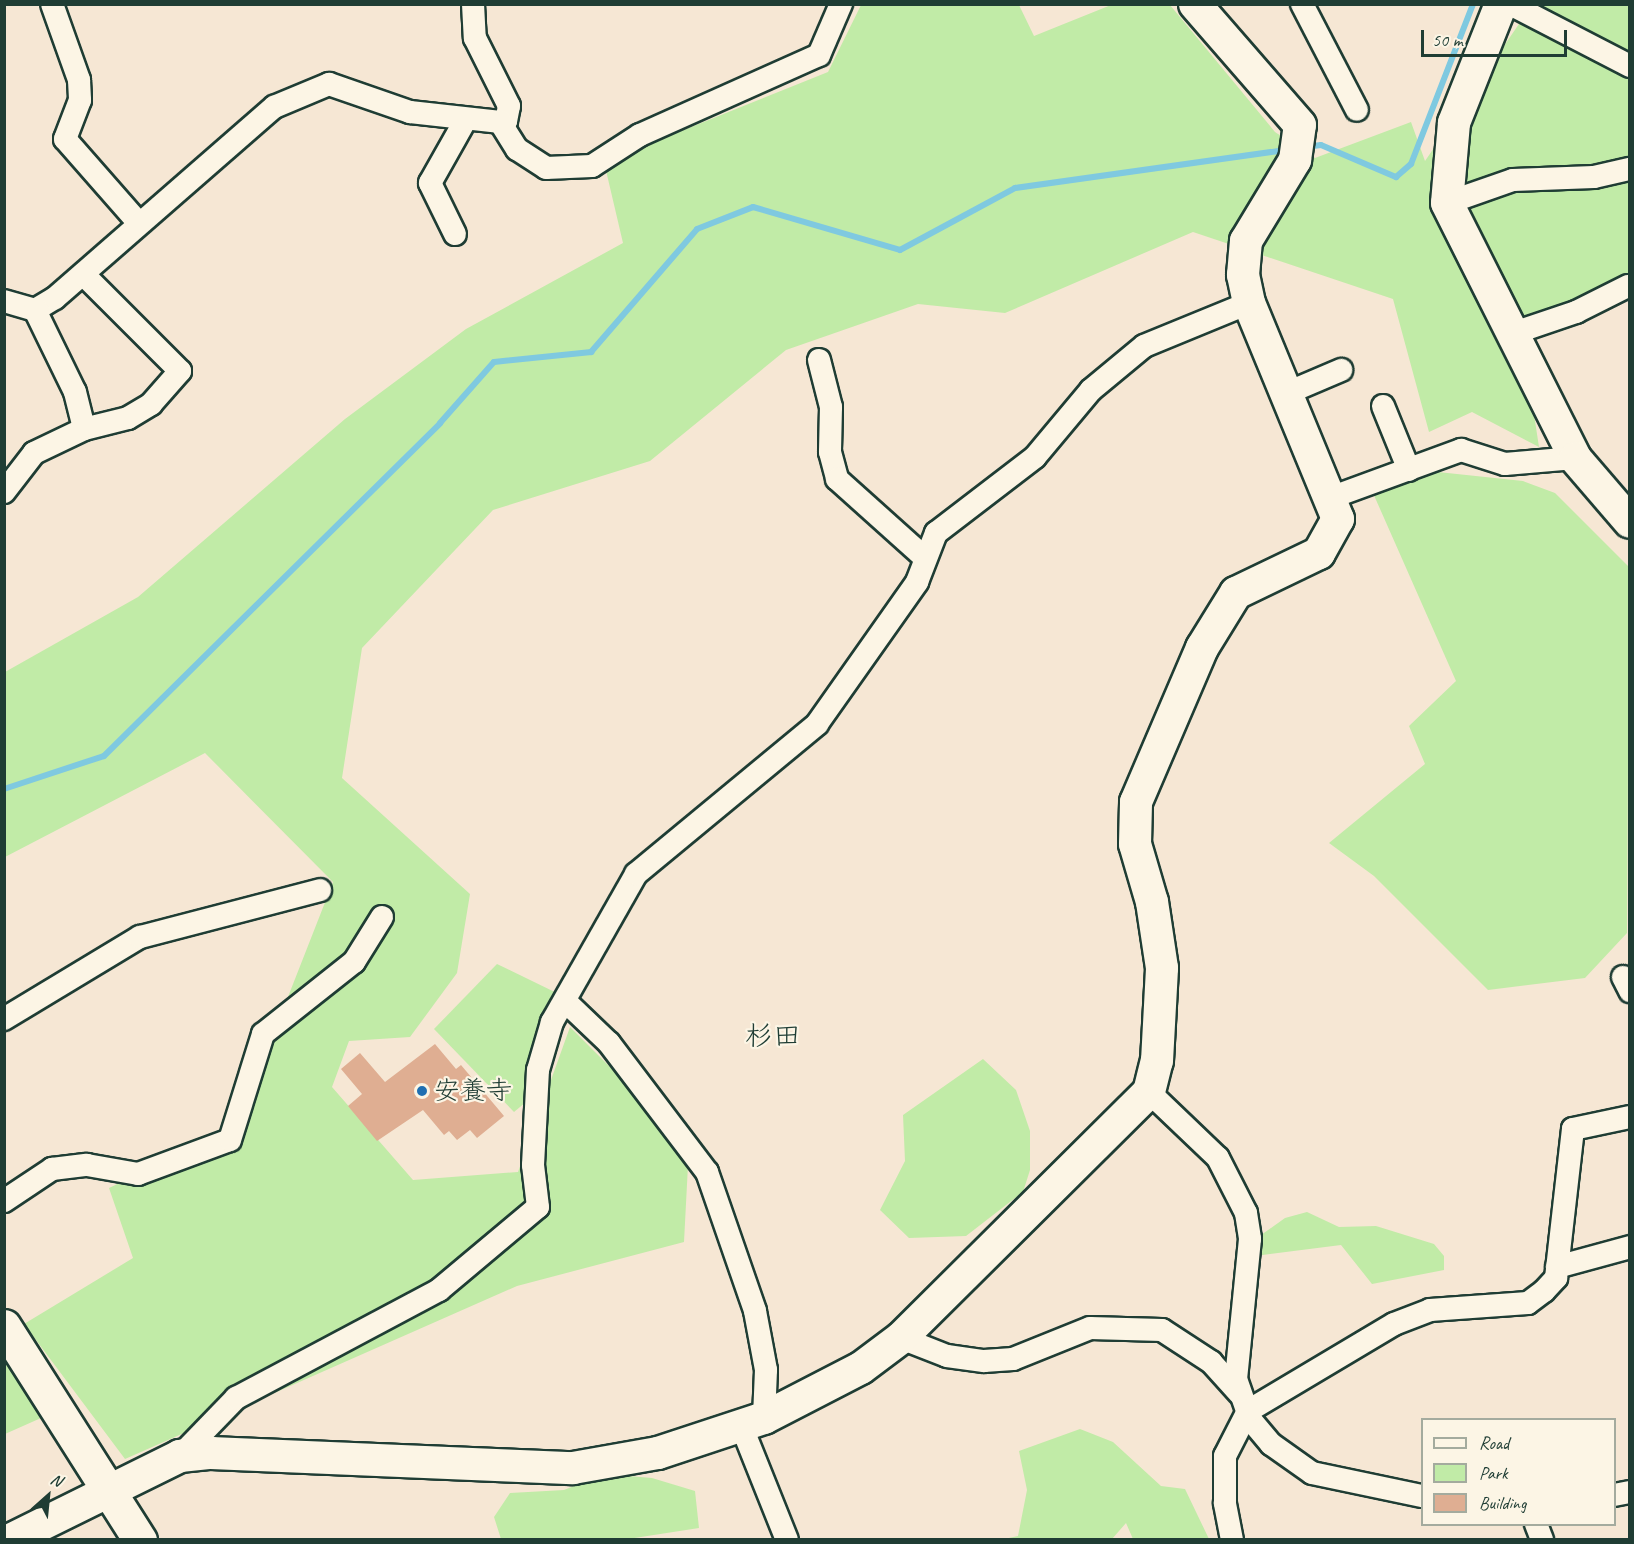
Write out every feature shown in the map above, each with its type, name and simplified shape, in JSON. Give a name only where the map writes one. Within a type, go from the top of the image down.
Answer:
[{"type":"main road","points":[[4,1326],[140,1539]]},
{"type":"street","points":[[52,4],[79,80],[80,100],[65,139],[137,221]]},
{"type":"street","points":[[34,310],[83,274],[137,221],[274,107],[329,84],[410,112],[506,121],[509,106],[475,38],[474,4]]},
{"type":"street","points":[[500,122],[517,149],[546,168],[592,166],[640,135],[819,55],[841,4]]},
{"type":"street","points":[[180,1456],[211,1453],[573,1468],[658,1453],[753,1421],[861,1368],[901,1338],[1149,1092],[1157,1060],[1162,968],[1157,924],[1135,844],[1137,802],[1202,648],[1236,593],[1319,552],[1338,519],[1249,303],[1242,266],[1246,241],[1295,160],[1300,125],[1195,4]]},
{"type":"street","points":[[1302,4],[1357,110]]},
{"type":"street","points":[[1501,4],[1454,123],[1447,203],[1575,458],[1628,519]]},
{"type":"street","points":[[1510,4],[1629,66]]},
{"type":"street","points":[[455,234],[430,183],[466,119]]},
{"type":"street","points":[[1447,203],[1513,180],[1594,177],[1629,169]]},
{"type":"street","points":[[4,492],[34,453],[84,429],[128,418],[151,404],[180,371],[83,274]]},
{"type":"street","points":[[1511,334],[1576,312],[1628,286]]},
{"type":"street","points":[[4,301],[34,310],[75,392],[84,429]]},
{"type":"street","points":[[10,1539],[180,1456],[236,1398],[439,1290],[538,1207],[533,1164],[538,1070],[552,1022],[636,874],[817,724],[917,582],[936,533],[1035,457],[1117,367],[1144,346],[1249,303]]},
{"type":"street","points":[[819,360],[831,407],[830,452],[837,479],[925,558]]},
{"type":"street","points":[[1287,393],[1341,370]]},
{"type":"street","points":[[1383,406],[1409,470]]},
{"type":"street","points":[[1330,498],[1461,450],[1505,464],[1575,458]]},
{"type":"street","points":[[4,1019],[140,938],[320,890]]},
{"type":"street","points":[[4,1201],[52,1169],[87,1165],[138,1174],[231,1140],[263,1034],[354,962],[382,917]]},
{"type":"street","points":[[565,1001],[616,1052],[707,1172],[755,1311],[766,1370],[753,1421],[787,1539]]},
{"type":"street","points":[[1149,1092],[1218,1158],[1246,1213],[1250,1239],[1236,1353],[1245,1404],[1225,1456],[1225,1503],[1232,1539]]},
{"type":"street","points":[[1245,1404],[1384,1330],[1430,1310],[1528,1303],[1556,1278],[1573,1129],[1629,1117]]},
{"type":"street","points":[[1557,1267],[1629,1247]]},
{"type":"street","points":[[901,1338],[947,1356],[984,1361],[1014,1359],[1090,1328],[1162,1330],[1211,1362],[1245,1404],[1271,1444],[1312,1473],[1421,1496]]},
{"type":"green space","points":[[861,5],[1019,5],[1034,36],[1111,5],[1170,5],[1275,132],[1315,158],[1411,122],[1425,161],[1532,5],[1629,5],[1629,275],[1521,330],[1539,447],[1472,412],[1429,432],[1393,299],[1193,232],[1005,313],[918,304],[786,350],[650,461],[493,510],[362,648],[342,778],[470,894],[457,973],[410,1037],[349,1041],[332,1087],[413,1180],[518,1172],[570,1027],[689,1146],[684,1242],[517,1286],[125,1459],[24,1324],[133,1258],[109,1188],[237,1127],[333,882],[205,753],[5,857],[5,672],[138,597],[345,419],[466,329],[623,243],[604,162],[828,72]]},
{"type":"green space","points":[[1438,472],[1523,481],[1555,493],[1629,567],[1627,933],[1585,978],[1488,990],[1374,876],[1329,843],[1425,764],[1409,726],[1456,681],[1369,484]]},
{"type":"green space","points":[[497,964],[567,998],[532,1097],[514,1112],[434,1029]]},
{"type":"green space","points":[[983,1059],[1016,1090],[1030,1131],[1030,1170],[1023,1192],[966,1236],[909,1238],[880,1210],[905,1161],[903,1115]]},
{"type":"green space","points":[[1307,1212],[1339,1227],[1376,1226],[1434,1244],[1444,1256],[1444,1270],[1372,1284],[1341,1245],[1255,1256],[1261,1235],[1285,1218]]},
{"type":"green space","points":[[4,1340],[23,1366],[41,1418],[5,1434]]},
{"type":"green space","points":[[1080,1429],[1113,1442],[1161,1486],[1185,1489],[1209,1539],[1133,1539],[1126,1523],[1112,1539],[1004,1539],[1018,1536],[1027,1490],[1019,1451]]},
{"type":"green space","points":[[604,1474],[652,1478],[695,1491],[699,1528],[628,1539],[501,1539],[494,1517],[510,1493],[564,1490]]},
{"type":"building","name":"安養寺","points":[[435,1044],[456,1069],[461,1065],[504,1116],[477,1138],[470,1130],[457,1140],[449,1131],[444,1135],[423,1110],[377,1141],[348,1106],[362,1094],[341,1069],[360,1053],[385,1082]]},
{"type":"waterway","points":[[1306,147],[1321,145],[1396,177],[1411,164],[1473,4]]},
{"type":"waterway","points":[[4,789],[104,756],[440,423],[494,362],[591,352],[697,229],[753,207],[900,250],[1015,188],[1287,150]]},
{"type":"place","name":"安養寺","points":[[422,1091]]},
{"type":"district","name":"杉田","points":[[773,1036]]}]
